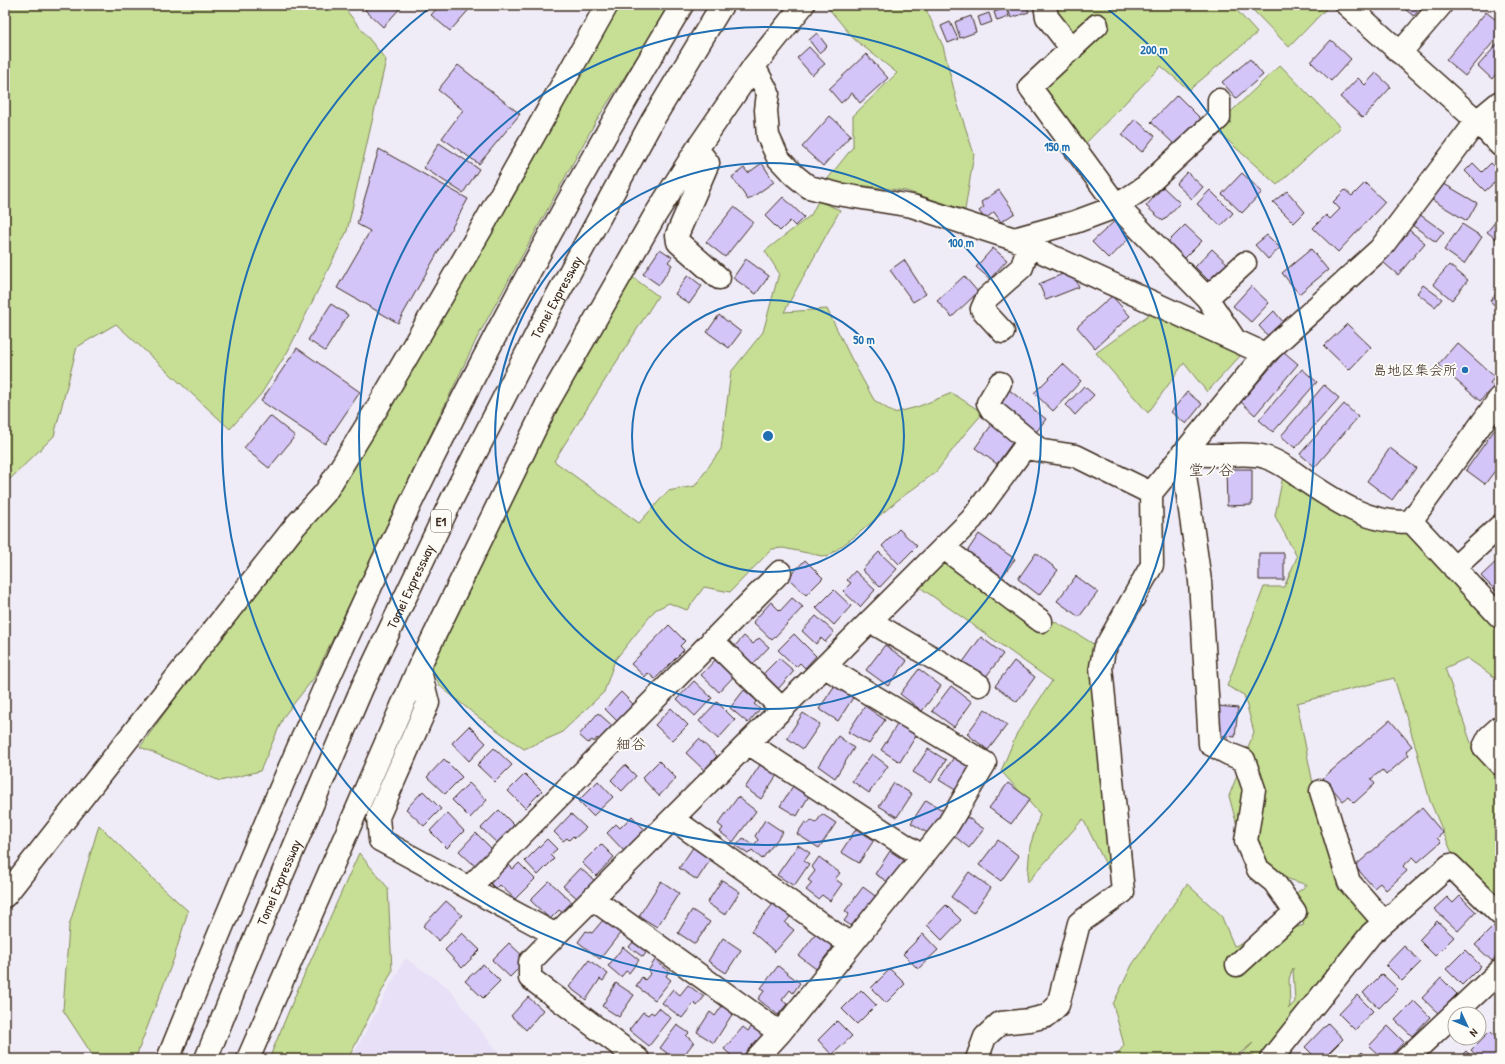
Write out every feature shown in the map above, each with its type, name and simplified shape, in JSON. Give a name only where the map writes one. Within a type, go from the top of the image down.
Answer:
[{"type":"main road","points":[[5,896],[296,525],[325,493],[376,410],[483,226],[607,5]]},
{"type":"main road","points":[[168,1059],[212,948],[331,673],[413,499],[514,301],[626,96],[682,5]]},
{"type":"main road","name":"Tomei Expressway","points":[[206,1059],[253,943],[362,688],[453,497],[539,329],[645,135],[722,5]]},
{"type":"main road","points":[[248,1059],[419,667],[548,402],[654,216],[697,149],[754,66],[803,5]]},
{"type":"main road","points":[[1045,5],[1047,17],[1072,49]]},
{"type":"main road","points":[[1347,5],[1477,121],[1500,145]]},
{"type":"main road","points":[[1400,53],[1441,5]]},
{"type":"main road","points":[[1097,25],[1030,87],[1117,206],[1207,298],[1236,341]]},
{"type":"main road","points":[[754,66],[768,93],[766,110],[768,136],[778,158],[794,175],[809,187],[837,194],[912,206],[1021,243],[1265,354]]},
{"type":"main road","points":[[977,1059],[985,1037],[1000,1022],[1030,1020],[1047,1016],[1058,1005],[1079,923],[1123,892],[1101,667],[1104,650],[1152,565],[1151,493],[1265,354],[1380,249],[1477,121],[1500,102]]},
{"type":"main road","points":[[1021,243],[1117,206],[1145,187],[1219,109]]},
{"type":"main road","points":[[697,149],[708,163],[678,235],[678,242],[719,278]]},
{"type":"main road","points":[[1003,332],[982,309],[987,298],[1022,268],[1021,243]]},
{"type":"main road","points":[[1207,298],[1245,263]]},
{"type":"main road","points":[[1000,383],[988,403],[992,410],[1040,450]]},
{"type":"main road","points":[[1182,454],[1202,456],[1250,454],[1264,457],[1275,461],[1316,488],[1352,509],[1378,519],[1398,523],[1411,521],[1500,398]]},
{"type":"main road","points":[[638,1059],[530,978],[530,962],[972,519],[1024,448],[1076,456],[1151,493]]},
{"type":"main road","points":[[1182,454],[1200,581],[1210,744],[1244,760],[1254,789],[1246,842],[1258,869],[1274,882],[1295,912],[1237,965]]},
{"type":"main road","points":[[1411,521],[1500,617]]},
{"type":"main road","points":[[1454,568],[1500,526]]},
{"type":"main road","points":[[944,548],[1042,621]]},
{"type":"main road","points":[[469,888],[780,572]]},
{"type":"main road","points":[[870,621],[979,685]]},
{"type":"main road","points":[[712,640],[782,709]]},
{"type":"main road","points":[[419,667],[428,703],[378,818],[380,840],[556,935]]},
{"type":"main road","points":[[756,1059],[780,1033],[948,825],[985,762],[825,667]]},
{"type":"main road","points":[[1500,727],[1489,737],[1484,747],[1500,764]]},
{"type":"main road","points":[[748,744],[922,857]]},
{"type":"main road","points":[[1321,791],[1349,882],[1384,922]]},
{"type":"main road","points":[[673,819],[851,945]]},
{"type":"main road","points":[[1271,1059],[1371,934],[1450,865],[1500,914]]},
{"type":"main road","points":[[593,898],[780,1033]]},
{"type":"main road","points":[[1406,1059],[1500,971]]},
{"type":"shaded area","points":[[405,958],[448,987],[503,1059],[351,1059]]},
{"type":"green space","points":[[5,5],[342,5],[386,60],[347,231],[288,351],[261,394],[230,429],[116,324],[77,347],[54,436],[5,484]]},
{"type":"green space","points":[[612,5],[671,5],[596,121],[477,338],[314,678],[284,716],[260,771],[220,781],[140,747],[318,501]]},
{"type":"green space","points":[[829,5],[924,5],[943,46],[957,102],[974,154],[965,210],[906,191],[826,181],[853,147],[853,116],[897,73],[854,39],[829,9]]},
{"type":"green space","points":[[1050,5],[1173,5],[1178,10],[1187,5],[1232,5],[1257,33],[1189,90],[1161,66],[1079,150],[1032,90],[1075,49]]},
{"type":"green space","points":[[1248,5],[1321,5],[1326,9],[1289,47]]},
{"type":"green space","points":[[1280,65],[1340,127],[1277,185],[1214,128]]},
{"type":"green space","points":[[818,201],[840,210],[784,312],[827,309],[874,400],[894,413],[917,407],[952,393],[983,413],[963,436],[936,472],[898,500],[858,534],[827,557],[783,548],[772,549],[730,592],[704,587],[687,610],[669,603],[655,610],[615,660],[604,692],[561,733],[524,749],[478,717],[440,686],[429,663],[495,526],[627,273],[658,296],[554,461],[639,523],[668,491],[695,486],[721,449],[731,372],[763,332],[779,273],[765,251],[811,215]]},
{"type":"green space","points":[[1154,311],[1241,355],[1207,392],[1184,363],[1148,413],[1096,353]]},
{"type":"green space","points":[[1284,471],[1400,527],[1414,537],[1500,630],[1500,681],[1467,658],[1445,668],[1471,743],[1500,774],[1500,901],[1452,853],[1430,801],[1416,748],[1394,678],[1297,703],[1313,784],[1369,916],[1369,926],[1300,1010],[1257,1059],[1237,1059],[1254,1042],[1233,1059],[1114,1059],[1124,1045],[1113,1004],[1132,965],[1187,884],[1221,915],[1234,946],[1304,925],[1291,897],[1307,885],[1248,866],[1229,796],[1254,732],[1244,695],[1227,686],[1264,587],[1284,587],[1297,557],[1275,516]],"holes":[[[1293,968],[1295,1002],[1288,1009],[1290,1006],[1289,979]]]},
{"type":"green space","points":[[943,561],[1076,633],[1095,645],[1114,881],[1083,819],[1027,883],[1030,846],[1040,814],[1001,771],[1017,733],[1052,681],[918,586]]},
{"type":"green space","points":[[99,825],[152,878],[188,911],[174,958],[135,1059],[95,1059],[63,1010],[69,926]]},
{"type":"green space","points":[[359,853],[388,888],[392,971],[348,1059],[269,1059],[297,991]]},
{"type":"building","points":[[370,5],[403,5],[383,27],[365,10]]},
{"type":"building","points":[[440,5],[473,5],[450,31],[431,15]]},
{"type":"building","points":[[1007,5],[1026,5],[1029,12],[1011,18]]},
{"type":"building","points":[[1399,5],[1423,5],[1414,16]]},
{"type":"building","points":[[1006,8],[1009,17],[997,21],[994,12]]},
{"type":"building","points":[[1486,12],[1500,23],[1500,34],[1465,76],[1446,60]]},
{"type":"building","points":[[989,13],[992,22],[981,26],[978,17]]},
{"type":"building","points":[[971,16],[976,32],[960,38],[955,22]]},
{"type":"building","points":[[950,22],[958,39],[948,43],[941,26]]},
{"type":"building","points":[[817,33],[827,46],[819,53],[809,40]]},
{"type":"building","points":[[1331,40],[1351,59],[1331,81],[1311,62]]},
{"type":"building","points":[[1499,42],[1500,69],[1492,79],[1478,66]]},
{"type":"building","points":[[809,47],[825,64],[812,75],[797,58]]},
{"type":"building","points":[[866,54],[888,78],[860,103],[852,93],[841,103],[829,89]]},
{"type":"building","points":[[1250,59],[1263,75],[1236,98],[1222,82]]},
{"type":"building","points":[[458,65],[520,114],[479,164],[442,138],[463,110],[438,90]]},
{"type":"building","points":[[1376,73],[1391,87],[1363,118],[1340,97],[1358,78],[1365,85]]},
{"type":"building","points":[[1177,95],[1201,119],[1176,146],[1151,122]]},
{"type":"building","points":[[830,116],[851,135],[823,166],[802,147]]},
{"type":"building","points":[[1135,119],[1155,136],[1142,152],[1122,135]]},
{"type":"building","points":[[439,143],[479,169],[463,193],[424,168]]},
{"type":"building","points":[[379,149],[468,199],[398,323],[337,288],[370,231],[357,224]]},
{"type":"building","points":[[762,163],[774,182],[748,200],[732,177],[744,168],[748,173]]},
{"type":"building","points":[[1473,163],[1482,172],[1491,163],[1500,173],[1500,189],[1494,183],[1485,191],[1465,171]]},
{"type":"building","points":[[1187,172],[1203,187],[1192,199],[1176,184]]},
{"type":"building","points":[[1242,173],[1262,192],[1242,213],[1222,194]]},
{"type":"building","points":[[1439,181],[1477,203],[1467,221],[1429,198]]},
{"type":"building","points":[[1365,183],[1385,202],[1338,252],[1313,228],[1326,215],[1330,219],[1340,209],[1333,202],[1345,190],[1352,196]]},
{"type":"building","points":[[1163,187],[1180,203],[1163,221],[1146,206]]},
{"type":"building","points":[[999,190],[1015,213],[1001,222],[994,212],[985,219],[979,211],[984,207],[981,202]]},
{"type":"building","points":[[1210,190],[1233,213],[1221,226],[1197,204]]},
{"type":"building","points":[[1287,191],[1305,212],[1294,223],[1273,202]]},
{"type":"building","points":[[783,197],[804,217],[795,226],[790,221],[780,231],[765,216]]},
{"type":"building","points":[[734,207],[753,222],[725,257],[706,242]]},
{"type":"building","points":[[1419,214],[1444,232],[1436,242],[1412,225]]},
{"type":"building","points":[[1500,216],[1500,242],[1487,232]]},
{"type":"building","points":[[1118,218],[1134,233],[1109,259],[1092,242]]},
{"type":"building","points":[[1462,224],[1482,237],[1464,264],[1444,250]]},
{"type":"building","points":[[1185,225],[1202,241],[1184,259],[1167,243]]},
{"type":"building","points":[[1409,230],[1425,243],[1398,275],[1383,262]]},
{"type":"building","points":[[1267,235],[1280,248],[1268,259],[1255,245]]},
{"type":"building","points":[[993,248],[1007,260],[990,279],[976,267]]},
{"type":"building","points":[[660,249],[672,257],[668,262],[672,265],[659,285],[643,274]]},
{"type":"building","points":[[1212,249],[1229,265],[1211,283],[1195,267]]},
{"type":"building","points":[[1311,249],[1328,270],[1299,294],[1282,273]]},
{"type":"building","points":[[746,259],[769,276],[756,294],[733,278]]},
{"type":"building","points":[[904,260],[926,294],[913,302],[890,270]]},
{"type":"building","points":[[1449,265],[1468,280],[1452,300],[1433,284]]},
{"type":"building","points":[[1072,270],[1079,287],[1046,300],[1039,284]]},
{"type":"building","points":[[688,275],[702,286],[689,304],[675,294]]},
{"type":"building","points":[[964,276],[978,292],[952,317],[937,301]]},
{"type":"building","points":[[1423,285],[1442,299],[1435,307],[1417,293]]},
{"type":"building","points":[[1251,286],[1269,303],[1251,322],[1233,306]]},
{"type":"building","points":[[1500,289],[1500,310],[1490,301]]},
{"type":"building","points":[[1112,296],[1130,316],[1095,348],[1077,327]]},
{"type":"building","points":[[331,304],[348,315],[325,351],[308,340]]},
{"type":"building","points":[[1274,311],[1284,323],[1269,337],[1259,326]]},
{"type":"building","points":[[719,315],[741,332],[729,348],[707,332]]},
{"type":"building","points":[[1347,324],[1371,347],[1349,370],[1324,346]]},
{"type":"building","points":[[1457,343],[1495,377],[1490,383],[1494,386],[1480,401],[1438,365]]},
{"type":"building","points":[[297,348],[360,392],[325,444],[261,401]]},
{"type":"building","points":[[1284,352],[1298,364],[1255,415],[1241,402]]},
{"type":"building","points":[[1063,364],[1081,381],[1053,411],[1034,393]]},
{"type":"building","points":[[1302,369],[1317,382],[1273,432],[1259,420]]},
{"type":"building","points":[[1324,385],[1339,398],[1295,448],[1281,436]]},
{"type":"building","points":[[1084,386],[1094,395],[1075,415],[1066,405]]},
{"type":"building","points":[[1008,389],[1046,419],[1034,435],[996,405]]},
{"type":"building","points":[[1187,392],[1202,404],[1186,424],[1171,412]]},
{"type":"building","points":[[1344,404],[1358,417],[1315,467],[1300,454]]},
{"type":"building","points":[[270,416],[295,436],[269,468],[244,448]]},
{"type":"building","points":[[1500,422],[1500,464],[1485,484],[1466,470]]},
{"type":"building","points":[[993,423],[1015,439],[997,464],[975,448]]},
{"type":"building","points":[[1390,448],[1416,468],[1392,500],[1367,481]]},
{"type":"building","points":[[1226,469],[1252,469],[1252,505],[1227,506]]},
{"type":"building","points":[[899,529],[917,546],[899,564],[882,546]]},
{"type":"building","points":[[979,534],[1015,559],[999,581],[964,556]]},
{"type":"building","points":[[879,552],[897,569],[880,587],[862,570]]},
{"type":"building","points":[[1036,553],[1058,570],[1039,595],[1018,579]]},
{"type":"building","points":[[1259,553],[1284,553],[1284,580],[1259,580]]},
{"type":"building","points":[[1500,558],[1500,589],[1497,592],[1481,576]]},
{"type":"building","points":[[805,560],[823,578],[806,595],[788,578]]},
{"type":"building","points":[[855,571],[875,590],[860,607],[843,591],[851,583],[847,580]]},
{"type":"building","points":[[1076,576],[1098,592],[1079,617],[1057,601]]},
{"type":"building","points":[[834,590],[851,606],[834,625],[816,608]]},
{"type":"building","points":[[792,598],[803,607],[772,640],[753,622],[771,602],[780,611]]},
{"type":"building","points":[[816,616],[834,632],[825,642],[821,638],[816,644],[802,631]]},
{"type":"building","points":[[669,625],[685,641],[680,646],[684,650],[655,679],[648,673],[645,677],[631,664]]},
{"type":"building","points":[[794,634],[816,656],[805,668],[800,663],[796,667],[778,650]]},
{"type":"building","points":[[744,636],[753,644],[759,638],[769,647],[751,666],[733,648]]},
{"type":"building","points":[[981,637],[1003,654],[985,678],[963,662]]},
{"type":"building","points":[[885,645],[907,661],[888,686],[866,670]]},
{"type":"building","points":[[718,657],[736,674],[719,692],[701,675]]},
{"type":"building","points":[[779,658],[794,671],[778,689],[762,675]]},
{"type":"building","points":[[1014,661],[1035,677],[1017,702],[995,686]]},
{"type":"building","points":[[919,669],[941,686],[922,711],[900,694]]},
{"type":"building","points":[[694,681],[712,698],[695,716],[677,699]]},
{"type":"building","points":[[837,682],[856,693],[838,721],[819,709]]},
{"type":"building","points":[[951,686],[972,702],[954,727],[932,711]]},
{"type":"building","points":[[744,690],[757,701],[754,704],[760,709],[748,723],[730,708]]},
{"type":"building","points":[[621,692],[636,707],[619,723],[605,709]]},
{"type":"building","points":[[717,702],[735,720],[718,739],[699,721]]},
{"type":"building","points":[[865,706],[885,720],[869,744],[848,732]]},
{"type":"building","points":[[1219,706],[1238,708],[1235,737],[1216,735]]},
{"type":"building","points":[[671,708],[688,725],[672,741],[655,725]]},
{"type":"building","points":[[985,709],[1007,725],[988,750],[967,734]]},
{"type":"building","points":[[598,713],[615,728],[600,741],[597,738],[594,742],[592,740],[588,743],[579,735]]},
{"type":"building","points":[[803,713],[820,724],[803,749],[787,738]]},
{"type":"building","points":[[900,720],[919,731],[900,762],[881,750]]},
{"type":"building","points":[[1390,720],[1412,746],[1406,751],[1409,755],[1386,775],[1382,770],[1371,779],[1375,784],[1354,803],[1348,797],[1343,801],[1323,778]]},
{"type":"building","points":[[469,726],[486,743],[469,761],[452,743]]},
{"type":"building","points":[[838,736],[854,748],[835,778],[818,766]]},
{"type":"building","points":[[699,739],[717,756],[704,770],[686,753]]},
{"type":"building","points":[[494,748],[512,765],[495,782],[477,765]]},
{"type":"building","points":[[928,749],[946,760],[931,783],[913,772]]},
{"type":"building","points":[[872,754],[888,766],[869,793],[852,781]]},
{"type":"building","points":[[954,757],[971,768],[957,791],[939,780]]},
{"type":"building","points":[[444,759],[462,777],[445,794],[427,777]]},
{"type":"building","points":[[659,761],[676,778],[659,796],[642,778]]},
{"type":"building","points":[[625,765],[636,776],[622,791],[611,780]]},
{"type":"building","points":[[760,765],[777,775],[761,799],[745,788]]},
{"type":"building","points":[[525,774],[542,791],[525,808],[508,791]]},
{"type":"building","points":[[598,781],[613,797],[593,816],[578,801]]},
{"type":"building","points":[[469,783],[487,800],[470,818],[452,800]]},
{"type":"building","points":[[894,783],[912,794],[897,817],[879,806]]},
{"type":"building","points":[[1008,783],[1030,799],[1011,824],[989,808]]},
{"type":"building","points":[[793,786],[809,796],[797,816],[780,806]]},
{"type":"building","points":[[423,791],[441,809],[424,826],[406,809]]},
{"type":"building","points":[[738,797],[756,811],[733,842],[720,832],[723,828],[718,824]]},
{"type":"building","points":[[926,800],[944,811],[929,834],[911,823]]},
{"type":"building","points":[[1422,808],[1443,833],[1437,838],[1441,842],[1418,862],[1413,857],[1403,866],[1407,871],[1386,890],[1380,883],[1374,888],[1355,866]]},
{"type":"building","points":[[499,810],[516,827],[499,845],[481,828]]},
{"type":"building","points":[[447,813],[464,831],[447,848],[430,831]]},
{"type":"building","points":[[571,814],[586,828],[575,838],[573,836],[569,840],[567,838],[563,841],[554,832]]},
{"type":"building","points":[[822,814],[836,823],[819,848],[797,834],[805,822],[808,824],[811,820],[816,823]]},
{"type":"building","points":[[632,816],[645,830],[624,851],[607,833],[616,824],[620,828]]},
{"type":"building","points":[[967,817],[984,829],[969,848],[953,835]]},
{"type":"building","points":[[765,820],[783,832],[762,859],[752,850],[748,854],[736,846],[743,838],[754,845],[758,840],[755,836]]},
{"type":"building","points":[[856,829],[874,840],[859,863],[841,852]]},
{"type":"building","points":[[476,833],[494,851],[477,868],[459,851]]},
{"type":"building","points":[[547,839],[557,849],[550,855],[554,859],[538,875],[525,861]]},
{"type":"building","points":[[998,840],[1019,856],[1001,881],[979,865]]},
{"type":"building","points":[[601,844],[614,857],[596,876],[582,863]]},
{"type":"building","points":[[798,845],[810,853],[804,861],[809,864],[794,886],[777,875]]},
{"type":"building","points":[[694,846],[712,857],[697,880],[679,868]]},
{"type":"building","points":[[890,851],[908,863],[893,885],[875,874]]},
{"type":"building","points":[[819,857],[840,873],[835,879],[842,884],[830,901],[822,895],[818,899],[806,890],[812,883],[808,880],[815,871],[812,867]]},
{"type":"building","points":[[507,863],[513,869],[519,863],[535,879],[515,899],[500,885],[496,889],[489,882]]},
{"type":"building","points":[[580,868],[595,881],[578,899],[563,886]]},
{"type":"building","points":[[969,872],[991,888],[973,913],[951,897]]},
{"type":"building","points":[[722,880],[740,892],[725,915],[707,903]]},
{"type":"building","points":[[549,881],[574,904],[564,914],[559,910],[550,919],[530,900]]},
{"type":"building","points":[[661,881],[679,893],[657,927],[639,916]]},
{"type":"building","points":[[863,887],[878,898],[856,929],[844,921],[849,914],[845,911]]},
{"type":"building","points":[[1460,896],[1476,912],[1458,931],[1434,909],[1447,897],[1453,903]]},
{"type":"building","points":[[778,898],[794,912],[785,923],[794,930],[775,952],[751,931]]},
{"type":"building","points":[[446,901],[462,915],[439,941],[423,926]]},
{"type":"building","points":[[946,905],[961,920],[942,940],[927,925]]},
{"type":"building","points":[[692,910],[710,922],[695,944],[678,933]]},
{"type":"building","points":[[614,919],[625,927],[600,959],[578,942],[586,931],[592,933],[603,920],[609,925]]},
{"type":"building","points":[[1437,921],[1454,937],[1435,956],[1419,940]]},
{"type":"building","points":[[1494,926],[1500,932],[1500,952],[1492,961],[1475,945]]},
{"type":"building","points":[[818,931],[835,944],[816,969],[799,956]]},
{"type":"building","points":[[462,933],[480,950],[462,968],[445,950]]},
{"type":"building","points":[[923,934],[938,950],[918,969],[903,954]]},
{"type":"building","points":[[637,937],[650,947],[643,957],[629,947]]},
{"type":"building","points":[[723,938],[741,950],[726,973],[708,961]]},
{"type":"building","points":[[509,943],[527,960],[510,977],[492,960]]},
{"type":"building","points":[[1404,946],[1421,962],[1402,981],[1386,965]]},
{"type":"building","points":[[623,947],[639,960],[629,973],[626,971],[621,977],[608,966]]},
{"type":"building","points":[[1465,950],[1481,966],[1462,985],[1446,969]]},
{"type":"building","points":[[589,960],[608,974],[603,981],[600,979],[586,1000],[569,987]]},
{"type":"building","points":[[655,960],[669,971],[666,976],[671,980],[655,1000],[636,986],[642,977],[645,980],[651,973],[648,971]]},
{"type":"building","points":[[483,964],[500,981],[483,998],[465,981]]},
{"type":"building","points":[[778,966],[800,983],[793,993],[790,990],[782,1000],[787,1004],[778,1015],[758,999],[765,990],[761,988]]},
{"type":"building","points":[[890,969],[905,984],[886,1003],[871,988]]},
{"type":"building","points":[[1382,974],[1398,989],[1379,1008],[1363,993]]},
{"type":"building","points":[[1441,978],[1457,994],[1438,1013],[1422,998]]},
{"type":"building","points":[[616,983],[634,995],[619,1017],[602,1006]]},
{"type":"building","points":[[688,985],[704,997],[697,1006],[694,1003],[682,1018],[662,1003],[673,989],[680,995]]},
{"type":"building","points":[[861,990],[876,1005],[857,1024],[842,1009]]},
{"type":"building","points":[[1357,995],[1373,1011],[1355,1030],[1339,1014]]},
{"type":"building","points":[[528,997],[543,1010],[526,1030],[511,1016]]},
{"type":"building","points":[[1414,1001],[1430,1017],[1412,1036],[1395,1020]]},
{"type":"building","points":[[722,1006],[733,1013],[714,1043],[697,1032],[710,1012],[715,1016]]},
{"type":"building","points":[[659,1008],[671,1018],[649,1046],[629,1030],[643,1012],[648,1015],[651,1012],[654,1014]]},
{"type":"building","points":[[837,1021],[852,1036],[832,1055],[818,1040]]},
{"type":"building","points":[[1328,1023],[1343,1039],[1323,1059],[1317,1059],[1305,1047]]},
{"type":"building","points":[[754,1024],[765,1034],[743,1059],[735,1059],[724,1049],[743,1027],[748,1031]]},
{"type":"building","points":[[677,1025],[689,1033],[686,1036],[694,1042],[681,1059],[667,1059],[664,1057],[667,1053],[660,1048]]},
{"type":"building","points":[[1388,1026],[1404,1042],[1388,1059],[1383,1059],[1369,1046]]},
{"type":"building","points":[[1490,1031],[1500,1041],[1500,1053],[1494,1059],[1480,1059],[1471,1050],[1475,1046],[1487,1046],[1487,1034]]},
{"type":"building","points":[[1466,1051],[1474,1059],[1458,1059]]},
{"type":"building","points":[[1362,1052],[1369,1059],[1356,1059]]},
{"type":"building","points":[[361,1053],[372,1059],[358,1059]]},
{"type":"place","name":"島地区集会所","points":[[1465,370]]},
{"type":"district","name":"堂ノ谷","points":[[1211,470]]},
{"type":"district","name":"細谷","points":[[631,744]]}]
